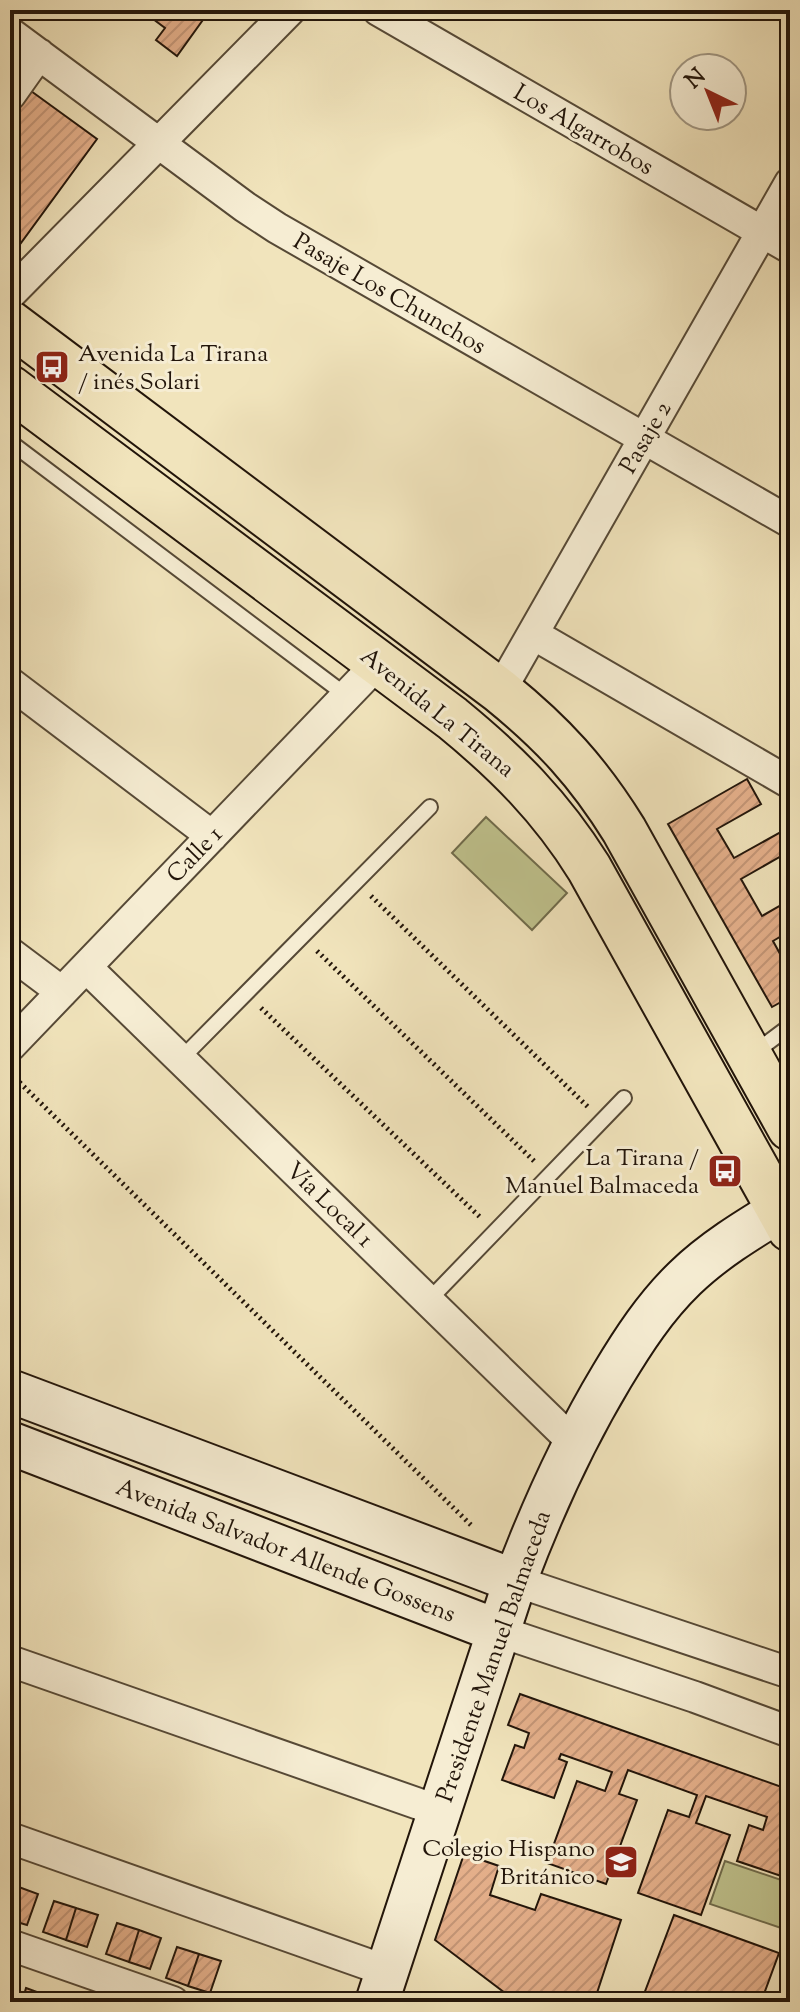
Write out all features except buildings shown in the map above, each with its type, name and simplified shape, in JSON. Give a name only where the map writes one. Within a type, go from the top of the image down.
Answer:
[{"type":"highway","points":[[10,323],[500,691],[561,746],[604,797],[647,868],[790,1128]]},
{"type":"highway","name":"Avenida La Tirana","points":[[10,388],[452,718],[507,765],[569,835],[786,1214]]},
{"type":"street","points":[[10,294],[290,10]]},
{"type":"street","name":"Los Algarrobos","points":[[378,10],[790,248]]},
{"type":"street","name":"Pasaje Los Chunchos","points":[[10,33],[277,228],[790,522]]},
{"type":"street","points":[[10,95],[39,54]]},
{"type":"street","name":"Pasaje 2","points":[[500,691],[790,183]]},
{"type":"street","points":[[533,634],[790,783]]},
{"type":"street","name":"Calle 1","points":[[10,1046],[378,663]]},
{"type":"street","points":[[10,683],[212,836]]},
{"type":"street","points":[[10,953],[62,992]]},
{"type":"street","name":"Vía Local 1","points":[[86,967],[574,1443]]},
{"type":"street","name":"Presidente Manuel Balmaceda","points":[[382,1986],[515,1581],[532,1534],[574,1443],[624,1356],[669,1294],[711,1255],[786,1214]]},
{"type":"street","points":[[10,1391],[515,1581],[790,1673]]},
{"type":"street","name":"Avenida Salvador Allende Gossens","points":[[10,1443],[498,1631],[790,1732]]},
{"type":"street","points":[[10,1661],[439,1811]]},
{"type":"street","points":[[10,1838],[382,1986]]},
{"type":"street","points":[[10,1945],[173,2002]]},
{"type":"lane","points":[[10,442],[347,696]]},
{"type":"lane","points":[[181,1059],[430,807]]},
{"type":"lane","points":[[750,1055],[790,1026]]},
{"type":"lane","points":[[429,1300],[624,1098]]},
{"type":"path","points":[[356,881],[602,1120]]},
{"type":"path","points":[[302,937],[549,1175]]},
{"type":"path","points":[[246,993],[494,1231]]},
{"type":"path","points":[[10,1073],[480,1533]]},
{"type":"green space","points":[[486,817],[567,893],[532,930],[452,853]]},
{"type":"green space","points":[[725,1861],[790,1883],[790,1931],[710,1904]]},
{"type":"place","name":"Avenida La Tirana / inés Solari","points":[[52,367]]},
{"type":"place","name":"La Tirana / Manuel Balmaceda","points":[[725,1171]]},
{"type":"place","name":"Colegio Hispano Británico","points":[[621,1862]]}]
